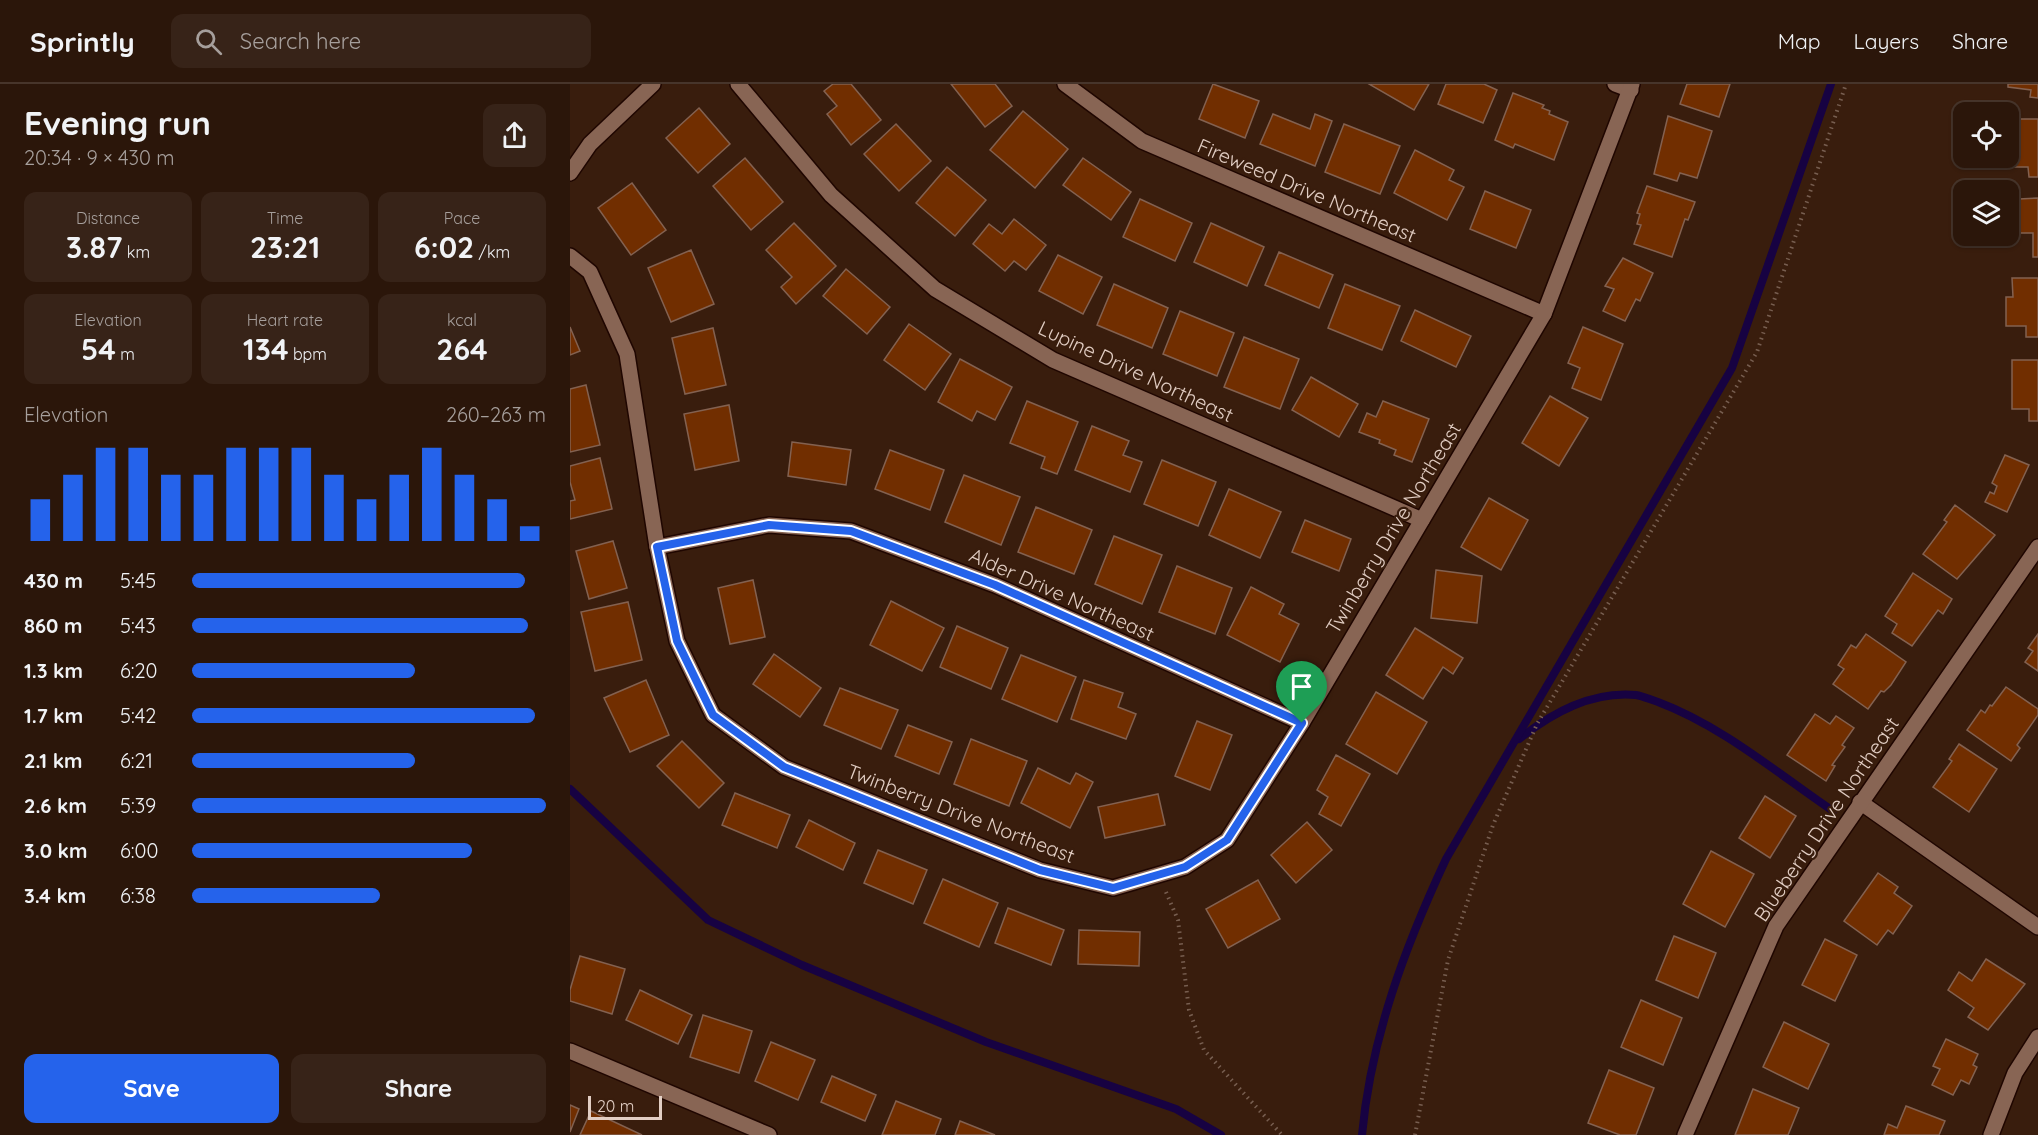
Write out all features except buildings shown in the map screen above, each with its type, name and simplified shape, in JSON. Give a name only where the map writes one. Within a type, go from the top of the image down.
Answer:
[{"type":"street","points":[[570,173],[590,144],[653,84]]},
{"type":"street","name":"Lupine Drive Northeast","points":[[738,84],[831,195],[935,289],[1053,360],[1422,520]]},
{"type":"street","name":"Fireweed Drive Northeast","points":[[1065,84],[1142,141],[1544,314]]},
{"type":"street","points":[[1615,84],[1632,87]]},
{"type":"street","name":"Twinberry Drive Northeast","points":[[570,256],[590,272],[627,354],[657,547],[677,641],[713,715],[784,767],[1040,870],[1113,888],[1185,867],[1227,840],[1302,723],[1544,314],[1632,87]]},
{"type":"street","name":"Alder Drive Northeast","points":[[657,547],[769,525],[851,531],[995,585],[1302,723]]},
{"type":"street","name":"Blueberry Drive Northeast","points":[[1685,1135],[1776,926],[2038,547]]},
{"type":"street","points":[[1860,802],[2038,927]]},
{"type":"street","points":[[1991,1135],[2015,1073],[2038,1037]]},
{"type":"street","points":[[570,1051],[769,1135]]},
{"type":"path","points":[[1415,1135],[1448,960],[1493,825],[1537,724],[1757,352],[1846,84]]},
{"type":"path","points":[[1159,875],[1178,920],[1189,1010],[1204,1050],[1282,1135]]},
{"type":"waterway","points":[[1362,1135],[1373,1063],[1382,1028],[1404,959],[1431,892],[1446,859],[1732,368],[1831,84]]},
{"type":"waterway","points":[[1519,739],[1559,713],[1588,700],[1619,695],[1639,696],[1682,712],[1727,737],[1833,811]]},
{"type":"waterway","points":[[570,789],[708,920],[802,965],[986,1042],[1176,1109],[1221,1135]]},
{"type":"route","points":[[769,525],[851,531],[995,585],[1302,723],[1227,840],[1185,867],[1113,888],[1040,870],[784,767],[713,715],[677,641],[657,547],[769,525]]}]
